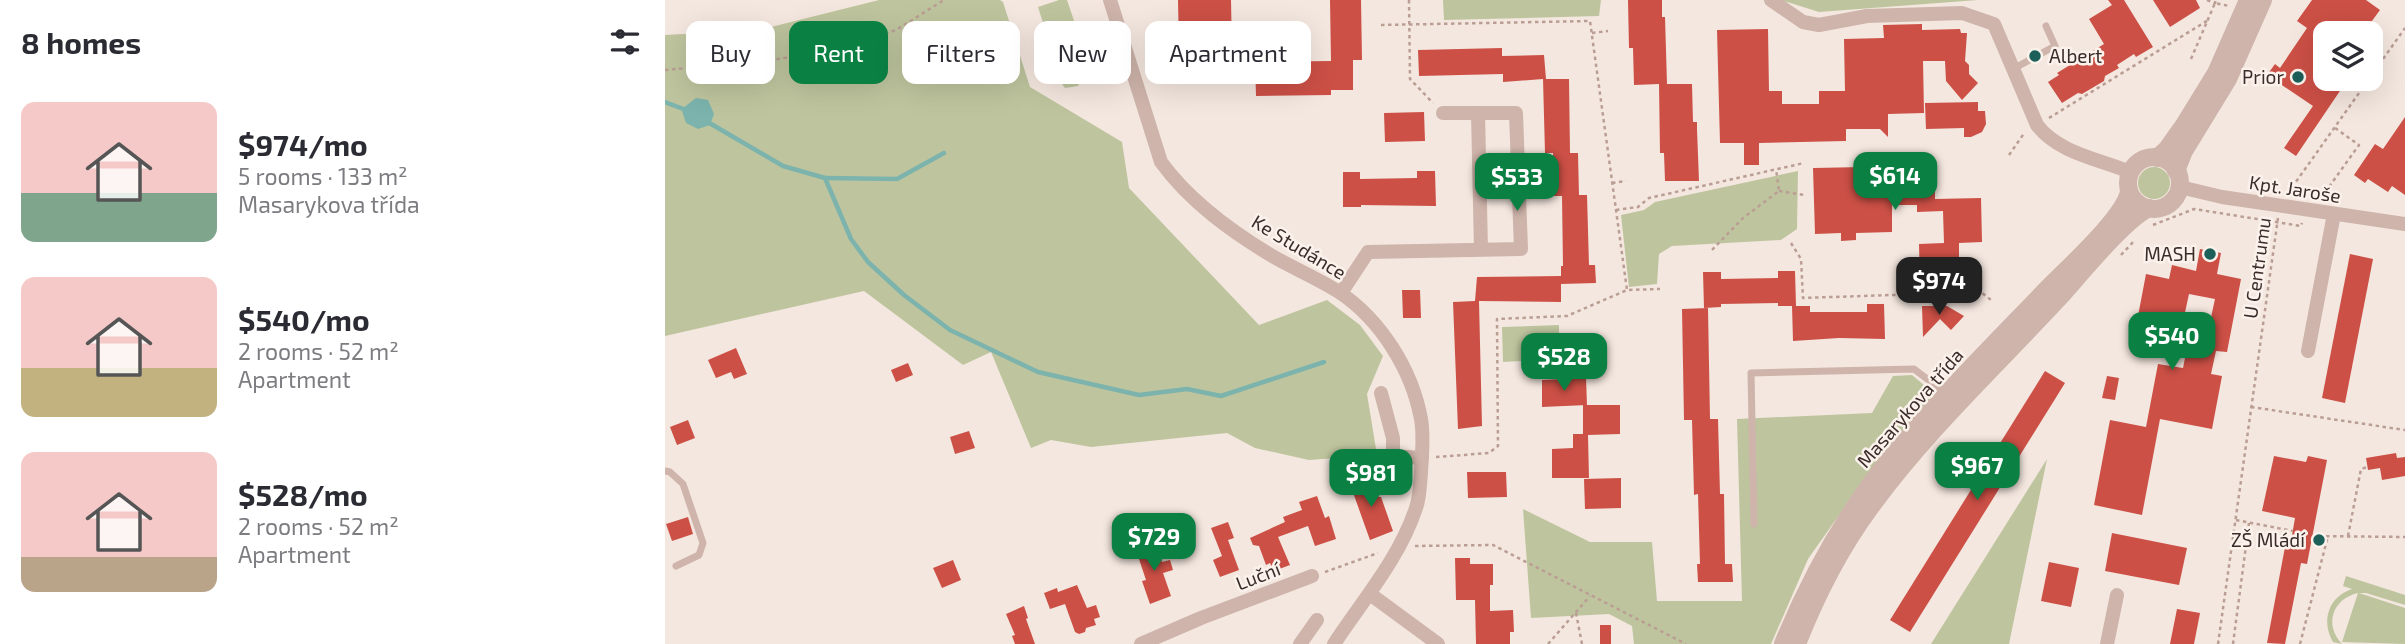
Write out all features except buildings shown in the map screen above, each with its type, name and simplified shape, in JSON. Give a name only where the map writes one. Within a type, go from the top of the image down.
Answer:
[{"type":"street","name":"Ke Studánce","points":[[1110,0],[1161,162],[1176,184],[1213,215],[1273,256],[1341,293],[1374,323],[1398,356],[1411,383],[1421,420],[1422,457],[1418,506],[1401,546],[1334,644]]},
{"type":"street","points":[[1770,0],[1803,22],[1819,25],[1867,16],[1962,13],[1994,24],[2037,125],[2045,135],[2057,145],[2130,172]]},
{"type":"street","points":[[2157,158],[2184,125],[2216,73],[2248,0]]},
{"type":"street","points":[[2178,179],[2168,162],[2157,158],[2142,160],[2130,172],[2129,191],[2136,202],[2149,208],[2168,205],[2176,197],[2184,151],[2232,69],[2263,0]]},
{"type":"street","points":[[1341,293],[1368,252],[1521,249],[1516,113],[1443,113]]},
{"type":"street","points":[[1478,113],[1481,250]]},
{"type":"street","name":"Kpt. Jaroše","points":[[2178,179],[2222,197],[2405,224]]},
{"type":"street","name":"Masarykova třída","points":[[1797,644],[1825,580],[1864,517],[1953,398],[2124,206],[2129,191]]},
{"type":"street","name":"Masarykova třída","points":[[1783,644],[1811,580],[1847,518],[1889,461],[2137,215],[2149,208]]},
{"type":"street","points":[[2308,351],[2334,214]]},
{"type":"street","points":[[1381,393],[1393,438],[1393,473],[1388,488]]},
{"type":"street","points":[[1394,456],[1422,457]]},
{"type":"street","name":"Luční","points":[[1141,644],[1312,576]]},
{"type":"street","points":[[1370,594],[1438,644]]},
{"type":"street","points":[[2107,644],[2117,595]]},
{"type":"street","points":[[1300,644],[1317,620]]},
{"type":"lane","points":[[2013,69],[2055,46],[2046,26]]},
{"type":"lane","points":[[1754,524],[1751,373],[1914,369],[1953,398]]},
{"type":"lane","points":[[665,471],[670,472],[683,485],[703,543],[699,555],[676,566]]},
{"type":"path","points":[[665,70],[764,61],[838,50],[896,30],[944,0]]},
{"type":"path","points":[[1409,0],[1410,79],[1443,113]]},
{"type":"path","points":[[2207,0],[2216,1],[2228,8],[2231,0]]},
{"type":"path","points":[[2191,59],[2216,1]]},
{"type":"path","points":[[2009,155],[2026,131],[2210,19]]},
{"type":"path","points":[[1381,25],[1590,21],[1627,290]]},
{"type":"path","points":[[2383,59],[2405,28]]},
{"type":"path","points":[[1592,33],[1608,31]]},
{"type":"path","points":[[2279,206],[2360,91]]},
{"type":"path","points":[[2144,229],[2194,209],[2301,226],[2359,145],[2335,128]]},
{"type":"path","points":[[1616,210],[1638,207],[1650,198],[1804,163]]},
{"type":"path","points":[[1776,169],[1779,191]]},
{"type":"path","points":[[1612,183],[1626,181]]},
{"type":"path","points":[[1712,250],[1743,218],[1779,191],[1804,195]]},
{"type":"path","name":"U Centrumu","points":[[2218,644],[2279,206]]},
{"type":"path","points":[[2121,256],[2136,238]]},
{"type":"path","points":[[1791,243],[1801,259],[1803,298],[1981,292],[1991,300]]},
{"type":"path","points":[[1422,457],[1489,453],[1498,446],[1497,319],[1567,316],[1627,290],[1660,289]]},
{"type":"path","points":[[2251,407],[2405,430]]},
{"type":"path","points":[[2349,536],[2361,469],[2367,467]]},
{"type":"path","points":[[2235,520],[2293,531]]},
{"type":"path","points":[[2233,644],[2249,523]]},
{"type":"path","points":[[2312,536],[2405,537]]},
{"type":"path","points":[[2300,644],[2328,536]]},
{"type":"path","points":[[1312,576],[1401,546],[1493,545],[1686,644]]},
{"type":"path","points":[[1548,644],[1591,595]]},
{"type":"path","points":[[1576,612],[1582,644]]},
{"type":"green space","points":[[879,0],[1003,2],[1009,21],[902,21],[902,84],[1020,84],[1020,56],[1030,87],[1122,142],[1129,188],[1259,325],[1327,300],[1360,325],[1383,356],[1367,394],[1377,455],[1309,460],[1255,448],[1227,433],[1091,447],[1051,440],[1031,448],[991,352],[963,365],[864,291],[665,336],[665,35],[686,34],[686,84],[775,84],[775,26],[789,22],[789,84],[888,84],[888,21],[795,21]]},
{"type":"green space","points":[[1067,0],[1074,21],[1042,21],[1038,7]]},
{"type":"green space","points":[[1443,0],[1601,0],[1599,16],[1444,20]]},
{"type":"green space","points":[[1781,0],[1978,0],[1819,12]]},
{"type":"green space","points":[[1062,84],[1079,84],[1078,86],[1065,88]]},
{"type":"green space","points":[[2154,167],[2165,172],[2170,183],[2165,194],[2154,199],[2143,194],[2138,183],[2143,172]]},
{"type":"green space","points":[[1798,171],[1797,229],[1781,240],[1672,246],[1659,254],[1657,284],[1629,287],[1621,215],[1644,210],[1655,202]]},
{"type":"green space","points":[[1559,325],[1559,359],[1503,362],[1502,327]]},
{"type":"green space","points":[[1912,375],[1924,385],[1930,401],[1871,470],[1808,559],[1771,644],[1634,644],[1632,626],[1609,614],[1531,618],[1523,509],[1590,542],[1652,542],[1657,601],[1742,601],[1737,419],[1872,413],[1893,376]]},
{"type":"green space","points":[[2047,459],[2009,644],[1931,644]]},
{"type":"green space","points":[[2346,576],[2405,595],[2405,605],[2359,593],[2405,608],[2405,644],[2342,642],[2358,593],[2342,601],[2333,614],[2333,629],[2342,644],[2333,642],[2327,618],[2337,598],[2352,589],[2343,586]]},
{"type":"water","points":[[696,98],[708,100],[714,114],[710,125],[698,129],[686,123],[682,111]]},
{"type":"waterway","points":[[665,102],[686,110]]},
{"type":"waterway","points":[[706,121],[783,166],[825,178],[851,239],[868,262],[904,295],[950,330],[1038,372],[1139,395],[1187,389],[1221,396],[1324,362]]},
{"type":"waterway","points":[[825,178],[897,179],[944,153]]},
{"type":"place","name":"Albert","points":[[2035,56]]},
{"type":"place","name":"Prior","points":[[2298,77]]},
{"type":"place","name":"MASH","points":[[2210,254]]},
{"type":"place","name":"ZŠ Mládí","points":[[2319,540]]}]
